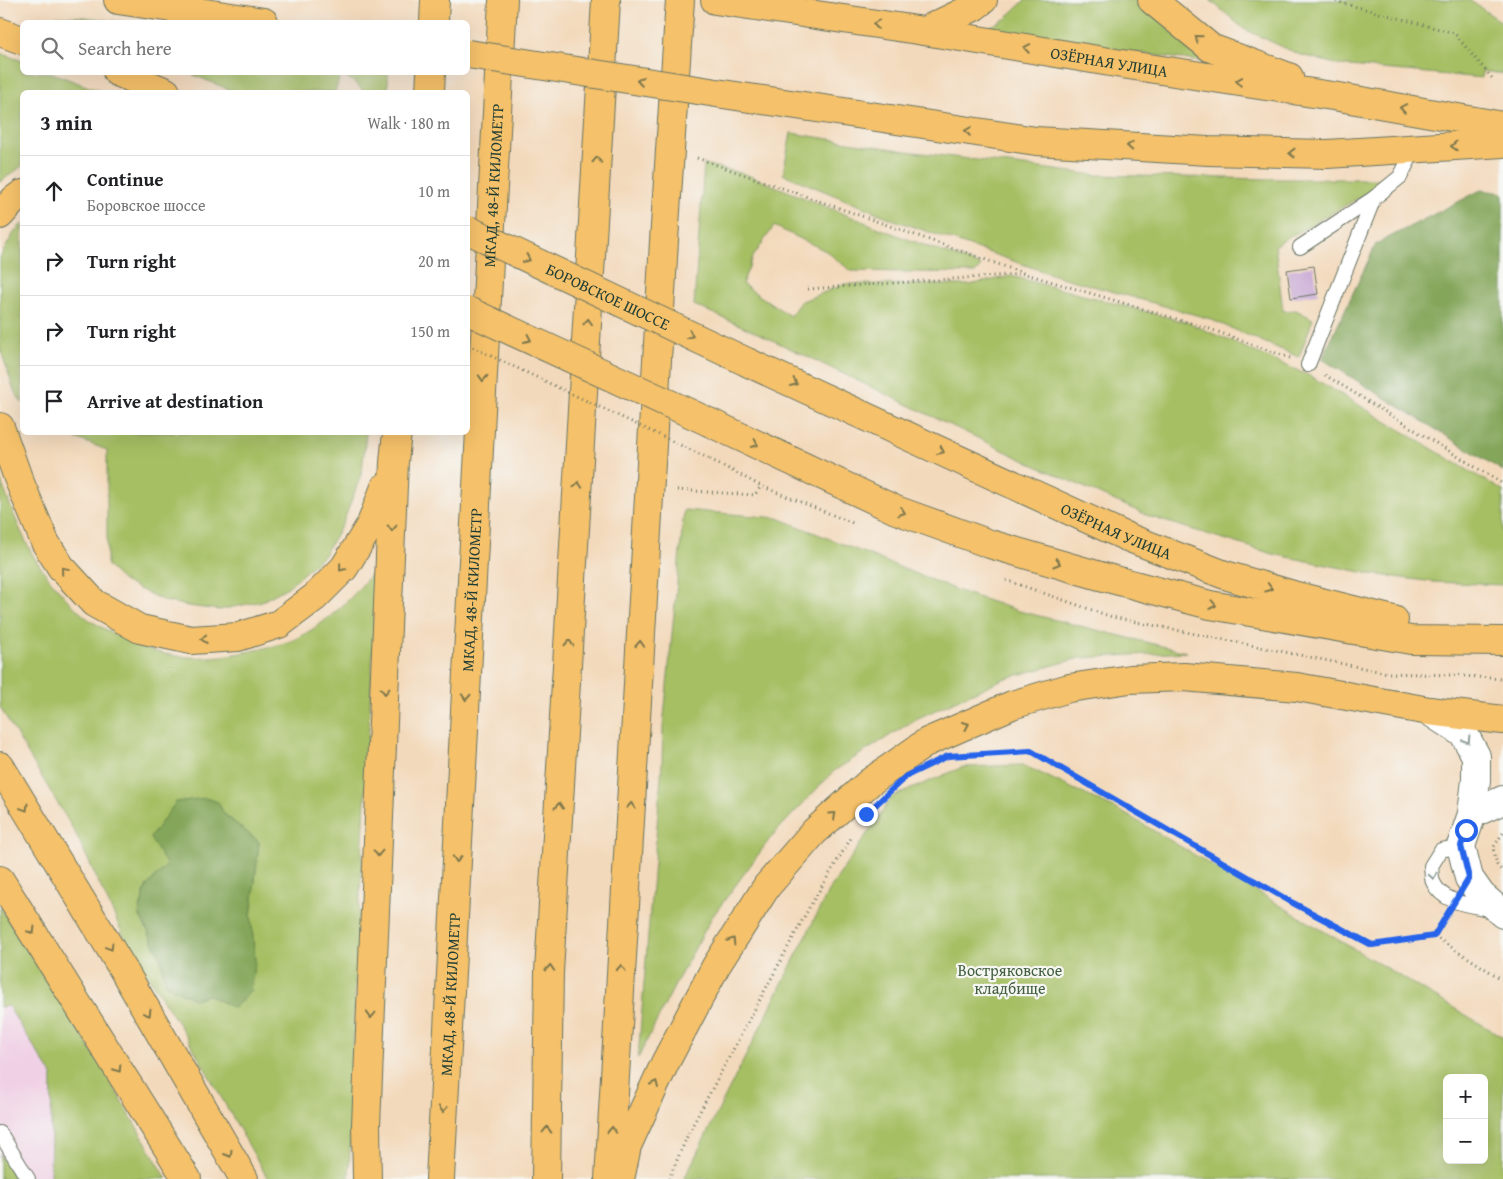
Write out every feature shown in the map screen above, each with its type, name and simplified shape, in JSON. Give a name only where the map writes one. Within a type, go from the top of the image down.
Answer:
[{"type":"main road","points":[[118,0],[251,20]]},
{"type":"main road","points":[[434,20],[435,0]]},
{"type":"main road","name":"МКАД, 48-Й КИЛОМЕТР","points":[[440,1179],[503,0]]},
{"type":"main road","points":[[546,1179],[549,972],[606,0]]},
{"type":"main road","points":[[609,1179],[663,251],[680,0]]},
{"type":"main road","name":"ОЗЁРНАЯ УЛИЦА","points":[[718,0],[1339,97],[1503,126]]},
{"type":"main road","points":[[924,31],[974,8],[983,0]]},
{"type":"main road","points":[[1152,0],[1211,48],[1339,97]]},
{"type":"main road","points":[[0,32],[20,39]]},
{"type":"main road","points":[[470,54],[1036,141],[1208,151],[1327,154],[1503,143]]},
{"type":"main road","points":[[124,75],[161,90]]},
{"type":"main road","points":[[430,90],[431,75]]},
{"type":"main road","points":[[0,215],[20,196]]},
{"type":"main road","name":"БОРОВСКОЕ ШОССЕ","points":[[470,231],[749,363]]},
{"type":"main road","points":[[470,312],[896,510],[990,544],[1210,605],[1411,640],[1503,640]]},
{"type":"main road","name":"ОЗЁРНАЯ УЛИЦА","points":[[749,363],[1127,537],[1226,575],[1357,612],[1503,640]]},
{"type":"main road","points":[[0,427],[18,478],[45,542],[61,568],[94,603],[140,629],[191,640],[238,637],[279,624],[315,597],[344,568],[372,524],[394,462]]},
{"type":"main road","points":[[367,1179],[367,1116],[394,462],[398,435]]},
{"type":"main road","points":[[621,1179],[627,1146],[665,1063],[716,966],[767,886],[814,832],[870,782],[926,742],[1012,705],[1069,688],[1130,679],[1184,678],[1298,687],[1429,711],[1503,720]]},
{"type":"main road","points":[[0,766],[124,971],[244,1179]]},
{"type":"main road","points":[[3,885],[187,1179]]},
{"type":"street","points":[[1429,711],[1464,734],[1476,756],[1476,780],[1472,814],[1461,846],[1469,878],[1481,895],[1500,912]]},
{"type":"street","points":[[1472,814],[1503,800]]},
{"type":"lane","points":[[1300,247],[1374,198],[1400,177],[1415,148]]},
{"type":"lane","points":[[1308,365],[1374,198]]},
{"type":"lane","points":[[1461,846],[1441,850],[1431,866],[1433,882],[1441,892],[1455,902],[1500,912]]},
{"type":"lane","points":[[0,1133],[28,1179]]},
{"type":"path","points":[[1331,0],[1454,33],[1492,78]]},
{"type":"path","points":[[694,157],[1026,274],[1207,328],[1308,365],[1503,484]]},
{"type":"path","points":[[808,289],[1026,274]]},
{"type":"path","points":[[470,346],[710,459]]},
{"type":"path","points":[[673,490],[754,495],[761,486]]},
{"type":"path","points":[[966,754],[1031,751],[1293,903],[1372,945],[1434,936],[1503,980]]},
{"type":"path","points":[[669,1179],[688,1132],[810,906],[856,830]]},
{"type":"path","points":[[1503,833],[1493,848],[1497,865],[1503,872]]},
{"type":"path","points":[[1434,936],[1455,902]]},
{"type":"shaded area","points":[[8,1006],[52,1075],[50,1179],[0,1179],[0,1007]]},
{"type":"green space","points":[[1025,0],[1146,0],[1184,43],[1212,63],[980,32],[1005,19]]},
{"type":"green space","points":[[1210,0],[1469,0],[1503,23],[1503,74],[1482,71],[1482,78],[1339,65],[1298,54],[1244,29]]},
{"type":"green space","points":[[56,16],[106,20],[67,20]]},
{"type":"green space","points":[[0,53],[20,60],[20,75],[57,75],[97,90],[20,90],[20,167],[0,182]]},
{"type":"green space","points":[[194,75],[341,75],[336,90],[230,90]]},
{"type":"green space","points":[[343,75],[388,75],[388,90],[363,90]]},
{"type":"green space","points":[[791,133],[906,151],[1095,175],[1269,179],[1380,179],[1380,186],[1275,245],[1283,311],[1296,310],[1313,319],[1299,357],[1207,318],[1057,276],[897,221],[783,174]]},
{"type":"green space","points":[[704,164],[745,174],[899,236],[981,266],[975,273],[851,271],[826,251],[774,226],[753,257],[742,284],[790,316],[800,302],[845,284],[969,285],[1011,276],[1189,323],[1310,376],[1503,491],[1503,585],[1434,582],[1371,574],[1273,554],[1151,517],[1032,464],[762,335],[694,305]]},
{"type":"green space","points":[[1481,190],[1503,193],[1503,471],[1322,359],[1376,244]]},
{"type":"green space","points":[[20,226],[20,400],[14,390],[0,348],[0,257]]},
{"type":"green space","points":[[67,435],[366,435],[362,472],[343,523],[324,555],[288,587],[262,601],[219,610],[164,601],[123,581],[107,566],[107,450]]},
{"type":"green space","points":[[0,479],[32,554],[67,600],[93,622],[132,643],[150,650],[185,657],[203,657],[240,653],[282,644],[303,635],[331,616],[348,601],[370,575],[377,575],[355,991],[349,1179],[268,1179],[185,1034],[128,945],[76,834],[0,707]],"holes":[[[224,814],[259,842],[251,917],[255,962],[166,984],[160,955],[139,914],[146,887],[167,865]]]},
{"type":"green space","points":[[684,510],[778,518],[956,590],[1019,611],[1186,652],[1080,658],[1003,679],[916,719],[834,771],[772,836],[712,917],[638,1058],[662,764],[663,727]]},
{"type":"green space","name":"Востряковское кладбище","points":[[1023,765],[1122,812],[1503,1037],[1503,1179],[684,1179],[829,890],[892,797],[963,767]]},
{"type":"green space","points":[[205,798],[218,802],[224,814],[259,842],[251,917],[255,962],[250,991],[234,1008],[208,995],[194,999],[166,985],[160,955],[139,914],[146,887],[167,865],[150,838],[176,802]]},
{"type":"green space","points":[[0,907],[103,1069],[167,1179],[50,1179],[52,1075],[8,1006],[0,1007]]},
{"type":"green space","points":[[0,1154],[15,1179],[0,1179]]},
{"type":"building","points":[[1314,266],[1318,294],[1291,298],[1287,270]]},
{"type":"route","points":[[866,814],[906,776],[948,756],[1031,751],[1293,903],[1372,945],[1434,936],[1469,878],[1461,846],[1466,830]]}]
